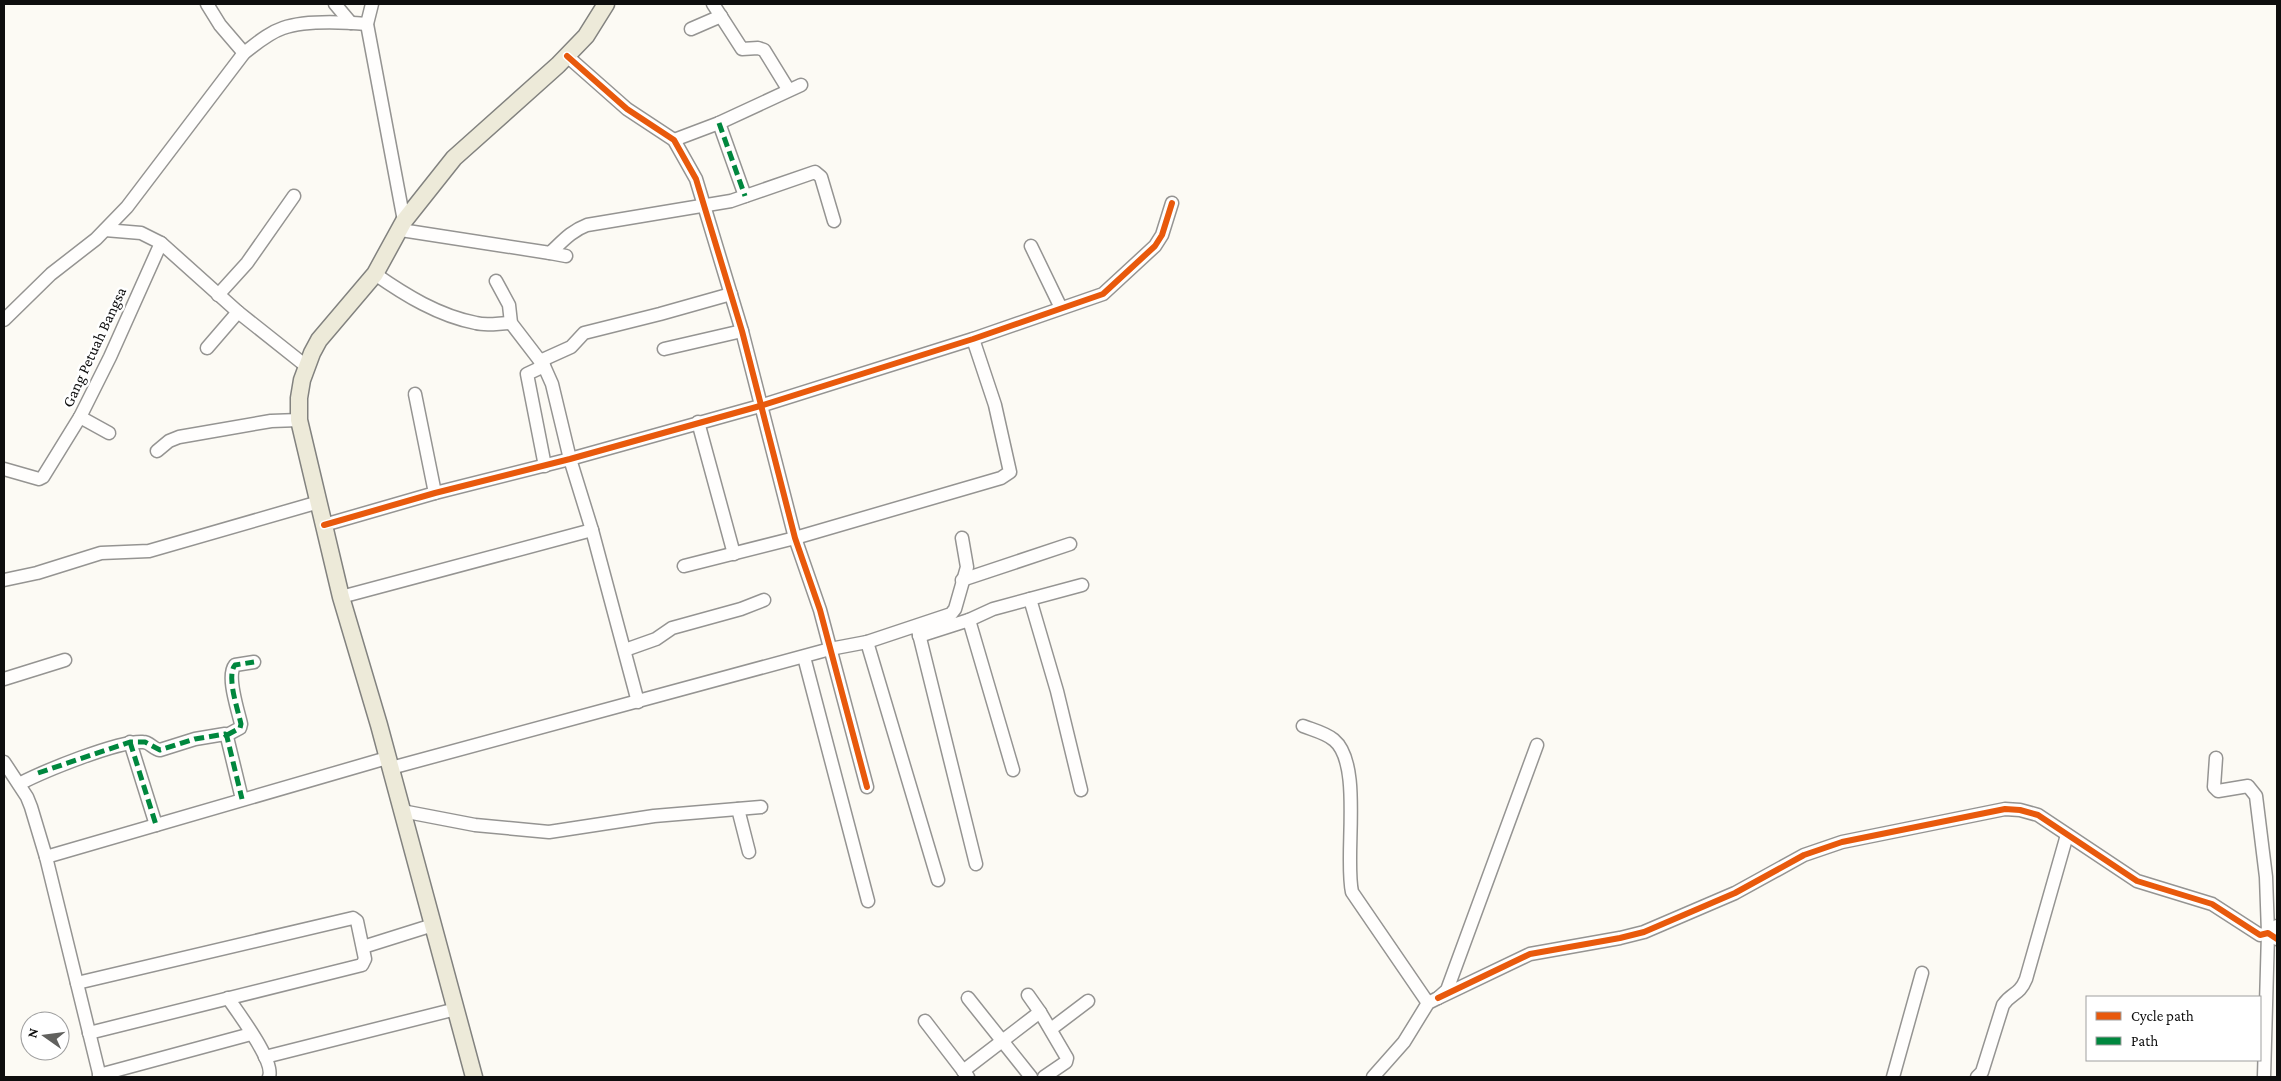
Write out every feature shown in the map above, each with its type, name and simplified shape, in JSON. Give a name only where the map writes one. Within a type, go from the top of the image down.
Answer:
[{"type":"main road","points":[[474,1077],[389,763],[341,597],[299,420],[298,398],[306,366],[319,340],[375,274],[402,225],[454,158],[567,56],[586,36],[606,4]]},
{"type":"street","points":[[207,4],[220,25],[244,53]]},
{"type":"street","points":[[335,4],[351,23]]},
{"type":"street","points":[[372,4],[367,24],[402,225],[566,256]]},
{"type":"street","points":[[713,4],[742,49],[758,48],[764,50],[788,89]]},
{"type":"street","points":[[691,29],[721,16]]},
{"type":"street","points":[[4,320],[51,274],[105,230],[127,207],[244,53],[265,37],[284,27],[334,21],[367,24]]},
{"type":"street","points":[[567,56],[627,108],[674,140],[696,179],[742,331],[795,538],[811,578],[867,787]]},
{"type":"street","points":[[674,140],[719,124],[788,89],[801,85]]},
{"type":"street","points":[[719,124],[745,196]]},
{"type":"street","points":[[550,252],[577,228],[587,225],[706,207],[817,173],[821,177],[834,221]]},
{"type":"street","points":[[218,295],[247,263],[294,196]]},
{"type":"street","points":[[324,525],[435,493],[699,428],[760,406],[1096,298],[1103,294],[1155,246],[1162,235],[1172,203]]},
{"type":"street","points":[[105,230],[141,233],[161,243],[238,312],[306,366]]},
{"type":"street","name":"Gang Petuah Bangsa","points":[[4,469],[42,479],[80,417],[110,357],[161,243]]},
{"type":"street","points":[[1031,246],[1060,308]]},
{"type":"street","points":[[375,274],[400,291],[437,311],[475,323],[490,325],[511,323]]},
{"type":"street","points":[[496,281],[509,304],[511,323],[542,364],[552,384],[570,459],[592,530],[638,702]]},
{"type":"street","points":[[544,466],[527,374],[571,346],[584,333],[731,294]]},
{"type":"street","points":[[207,348],[238,312]]},
{"type":"street","points":[[664,349],[742,331]]},
{"type":"street","points":[[684,566],[795,538],[1001,478],[1009,474],[1009,465],[995,406],[973,339]]},
{"type":"street","points":[[415,394],[435,493]]},
{"type":"street","points":[[80,417],[109,433]]},
{"type":"street","points":[[157,451],[169,440],[179,437],[271,422],[299,420]]},
{"type":"street","points":[[699,428],[734,554]]},
{"type":"street","points":[[4,580],[37,573],[100,554],[149,551],[319,502]]},
{"type":"street","points":[[341,597],[592,530]]},
{"type":"street","points":[[918,631],[953,612],[967,567],[962,538]]},
{"type":"street","points":[[962,580],[1070,544]]},
{"type":"street","points":[[46,857],[242,799],[638,702],[830,649],[968,620],[993,609],[1082,585]]},
{"type":"street","points":[[1030,599],[1057,691],[1081,790]]},
{"type":"street","points":[[625,650],[656,639],[672,628],[741,609],[764,600]]},
{"type":"street","points":[[968,620],[1013,770]]},
{"type":"street","points":[[918,631],[976,864]]},
{"type":"street","points":[[867,642],[938,880]]},
{"type":"street","points":[[804,657],[868,900]]},
{"type":"street","points":[[4,679],[65,660]]},
{"type":"street","points":[[19,784],[38,773],[130,742],[145,742],[160,750],[195,739],[227,735],[240,728],[241,724],[231,678],[232,670],[235,665],[254,662]]},
{"type":"street","points":[[1303,726],[1329,736],[1343,751],[1350,780],[1350,870],[1352,892],[1433,1000]]},
{"type":"street","points":[[227,735],[242,799]]},
{"type":"street","points":[[130,742],[156,825]]},
{"type":"street","points":[[1373,1077],[1404,1042],[1433,1000],[1447,990],[1537,745]]},
{"type":"street","points":[[2216,758],[2214,787],[2218,791],[2248,786],[2256,796],[2274,933],[2264,1077]]},
{"type":"street","points":[[4,762],[19,784],[31,807],[46,857],[100,1076],[251,1034]]},
{"type":"street","points":[[402,811],[475,825],[549,832],[654,816],[761,807]]},
{"type":"street","points":[[738,809],[749,852]]},
{"type":"street","points":[[1433,1000],[1530,954],[1620,938],[1651,929],[1721,900],[1804,855],[1842,842],[2005,809],[2020,810],[2038,815],[2137,881],[2212,904],[2260,935],[2274,933]]},
{"type":"street","points":[[1977,1077],[1982,1072],[2003,1004],[2008,998],[2018,993],[2026,979],[2067,835]]},
{"type":"street","points":[[77,983],[353,918],[357,921],[365,959],[362,965],[89,1032]]},
{"type":"street","points":[[363,947],[433,925]]},
{"type":"street","points":[[1893,1077],[1922,973]]},
{"type":"street","points":[[1028,996],[1066,1053],[1067,1060],[1044,1077]]},
{"type":"street","points":[[228,998],[265,1056],[270,1071],[268,1077]]},
{"type":"street","points":[[968,998],[1031,1077]]},
{"type":"street","points":[[1051,1029],[1088,1001]]},
{"type":"street","points":[[265,1056],[456,1009]]},
{"type":"street","points":[[925,1021],[965,1074],[1040,1012]]},
{"type":"marked path","points":[[719,123],[745,196]]},
{"type":"marked path","points":[[227,735],[240,728],[241,724],[232,685],[233,670],[235,665],[254,662]]},
{"type":"marked path","points":[[38,773],[130,742],[145,742],[160,750],[195,739],[225,734],[242,799]]},
{"type":"marked path","points":[[130,742],[156,825]]},
{"type":"cycle path","points":[[567,56],[627,109],[674,140],[696,179],[742,331],[795,538],[820,610],[867,787]]},
{"type":"cycle path","points":[[324,525],[435,493],[570,459],[760,406],[973,339],[1103,294],[1155,246],[1162,235],[1172,203]]},
{"type":"cycle path","points":[[1438,998],[1530,954],[1644,932],[1735,893],[1804,855],[1842,842],[2005,809],[2020,810],[2038,815],[2137,881],[2212,904],[2260,935],[2268,933],[2277,939]]}]
